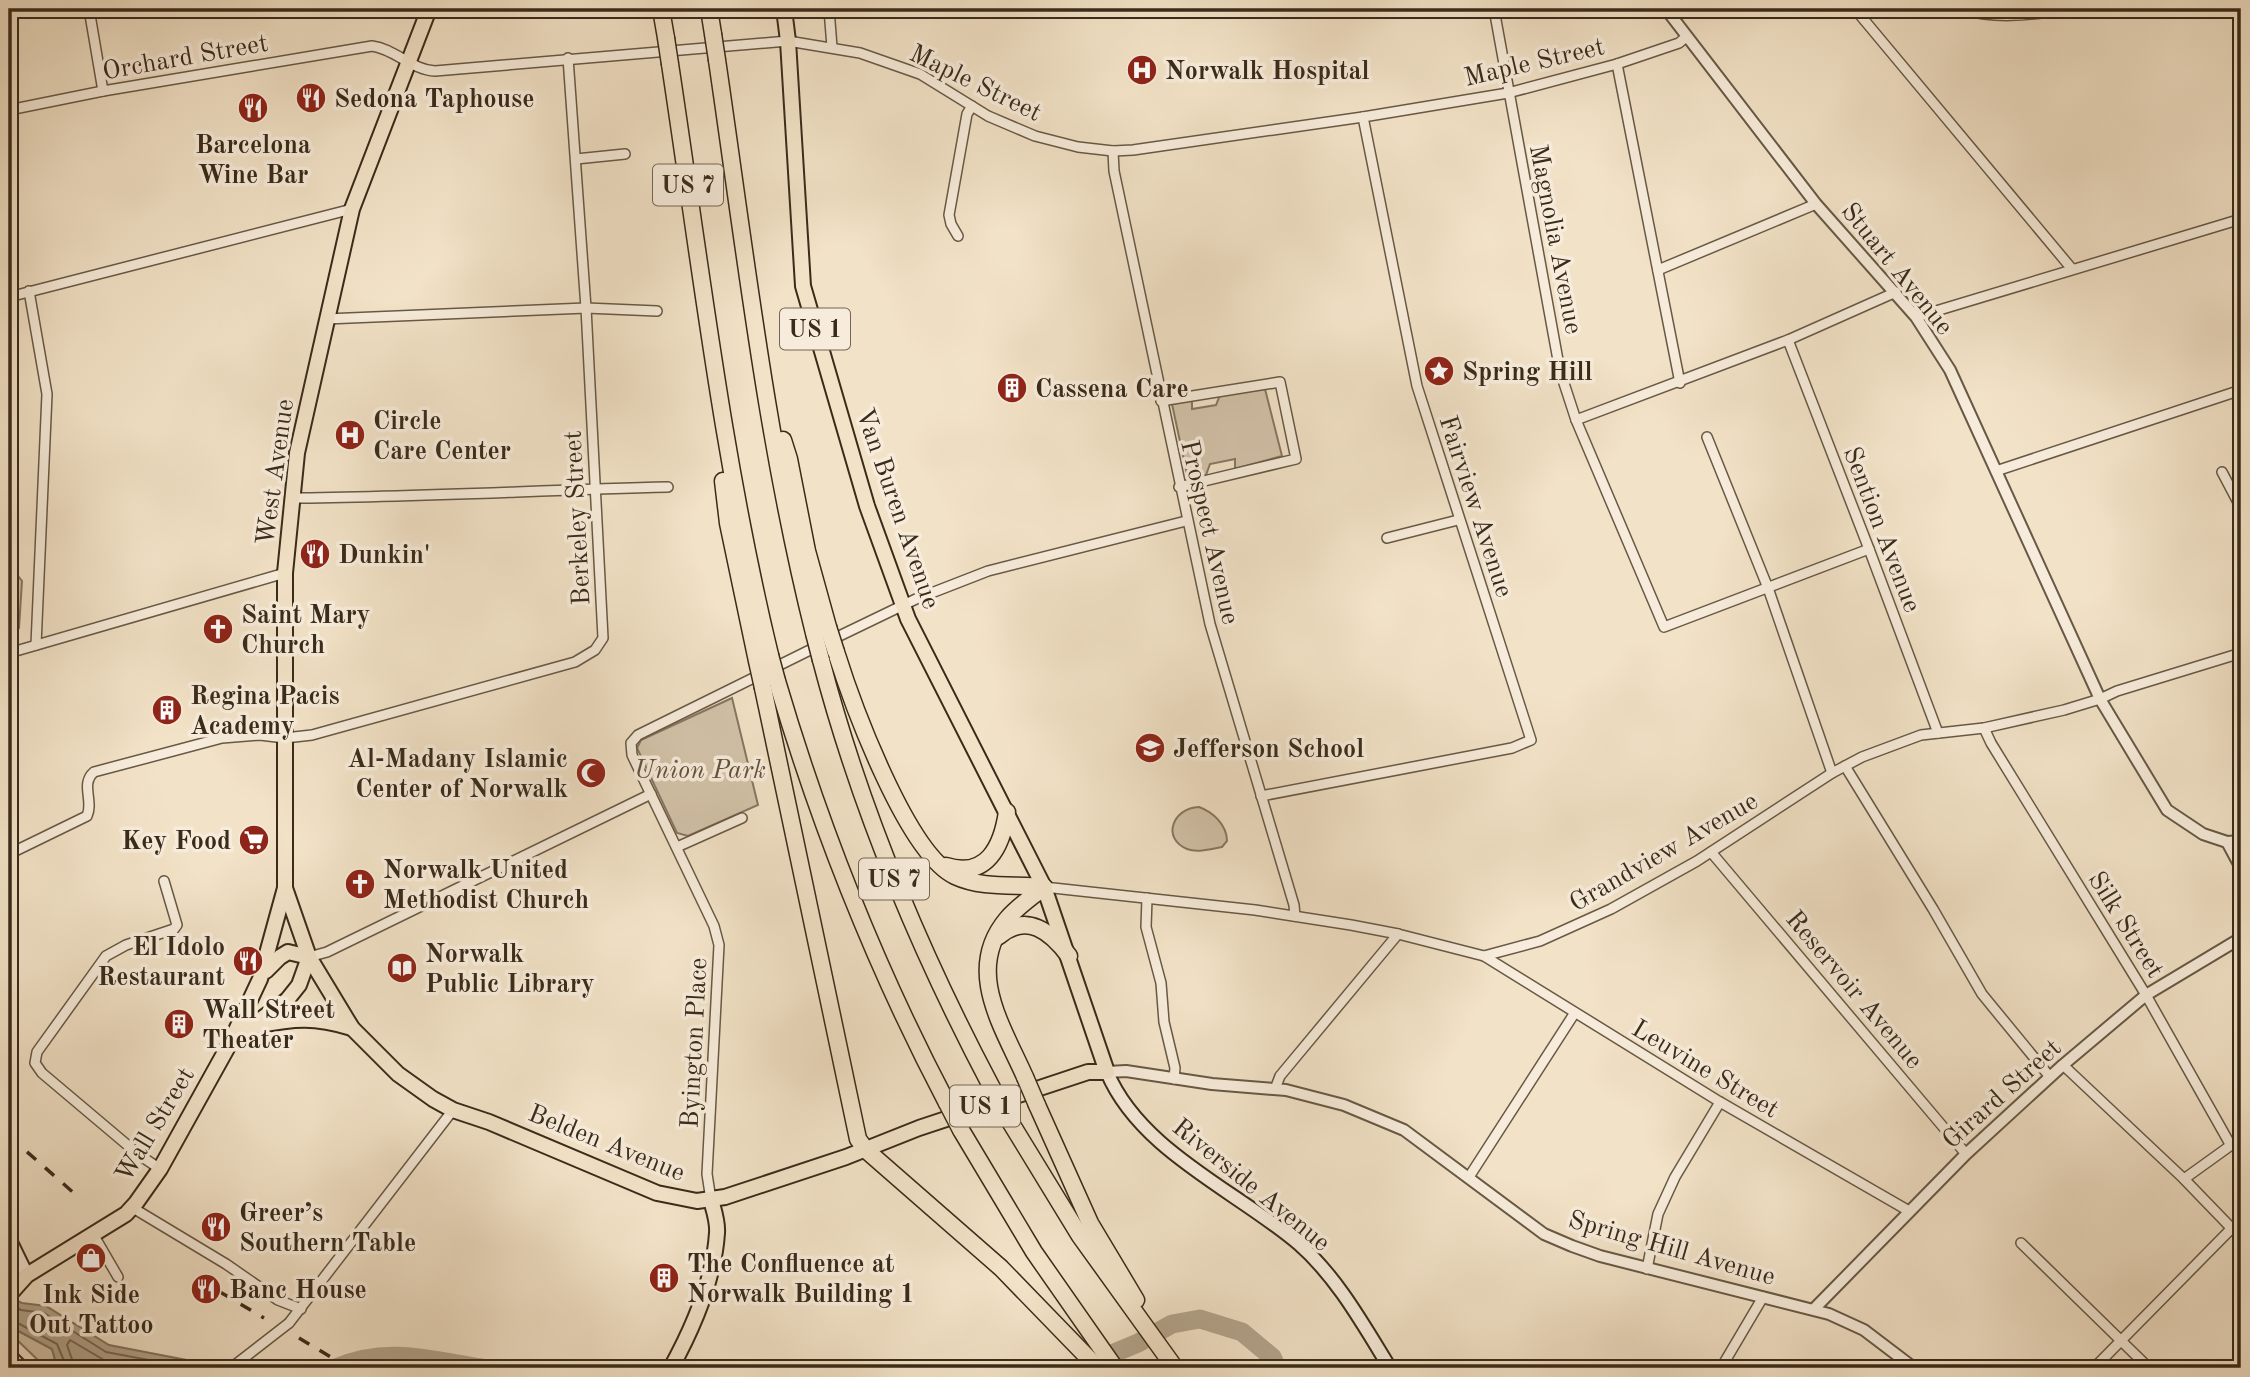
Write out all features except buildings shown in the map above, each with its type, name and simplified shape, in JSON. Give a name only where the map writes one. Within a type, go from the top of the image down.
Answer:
[{"type":"highway","name":"US 7","points":[[661,9],[721,408],[770,684],[859,918],[905,1021],[961,1130],[1014,1220],[1074,1312],[1115,1368]]},
{"type":"highway","name":"US 7","points":[[709,9],[789,523],[821,630],[821,660],[851,762],[890,868],[934,972],[1006,1115],[1059,1205],[1129,1298]]},
{"type":"highway","points":[[821,630],[836,652],[879,765],[911,825],[937,863],[953,876],[973,882],[1044,887]]},
{"type":"highway","points":[[770,684],[816,933],[858,1139],[866,1150],[1001,1268],[1098,1368]]},
{"type":"highway","points":[[937,863],[963,869],[985,861],[1001,840],[1007,812]]},
{"type":"highway","points":[[1044,887],[1008,918],[992,943],[987,965],[988,990],[993,1007],[1090,1223],[1129,1298],[1177,1368]]},
{"type":"highway","points":[[992,943],[1008,929],[1028,926],[1048,933],[1069,956]]},
{"type":"main road","name":"West Avenue","points":[[309,957],[285,888],[285,573],[291,498],[297,453],[352,209],[429,9]]},
{"type":"main road","name":"Van Buren Avenue","points":[[784,9],[803,286],[867,506],[902,605],[1044,887],[1107,1072]]},
{"type":"main road","name":"Wall Street","points":[[11,1292],[27,1275],[133,1208],[160,1169],[230,1043],[260,979],[285,888]]},
{"type":"main road","name":"Wall Street","points":[[230,1043],[287,1000],[299,985],[309,957],[288,952],[272,963],[260,979]]},
{"type":"main road","name":"Belden Avenue","points":[[309,957],[352,1028],[398,1074],[433,1099],[453,1110],[501,1127],[657,1193],[689,1201],[711,1200],[866,1150],[919,1128],[1088,1072],[1107,1072]]},
{"type":"main road","name":"Wall Street","points":[[253,1027],[289,1020],[321,1019],[352,1028]]},
{"type":"main road","name":"Riverside Avenue","points":[[1107,1072],[1119,1093],[1158,1140],[1301,1245],[1330,1278],[1364,1325],[1390,1368]]},
{"type":"main road","points":[[671,1368],[692,1322],[710,1269],[717,1231],[711,1200]]},
{"type":"main road","points":[[9,1238],[27,1275]]},
{"type":"main road","points":[[9,1355],[22,1368]]},
{"type":"street","points":[[89,9],[103,91]]},
{"type":"street","points":[[829,9],[832,47]]},
{"type":"street","name":"Magnolia Avenue","points":[[1494,9],[1560,371],[1576,420],[1664,627],[1768,589]]},
{"type":"street","name":"Stuart Avenue","points":[[1666,9],[1816,204],[1916,317],[1950,370],[2100,699],[2167,810],[2203,834],[2227,842]]},
{"type":"street","points":[[1855,9],[2072,270]]},
{"type":"street","points":[[1959,9],[1985,15],[2014,17],[2063,9]]},
{"type":"street","name":"Maple Street","points":[[408,61],[420,69],[435,71],[788,41],[860,53],[920,74],[1002,123],[1035,136],[1067,145],[1113,151],[1154,149],[1508,93],[1617,64],[1679,43],[1686,37]]},
{"type":"street","name":"Orchard Street","points":[[9,110],[103,91],[361,47],[385,48],[408,61]]},
{"type":"street","name":"Berkeley Street","points":[[9,854],[87,816],[91,807],[88,777],[94,772],[222,738],[312,735],[575,662],[595,650],[603,638],[586,308],[568,58]]},
{"type":"street","points":[[1617,64],[1679,383]]},
{"type":"street","points":[[958,236],[949,215],[967,114],[972,106]]},
{"type":"street","name":"Fairview Avenue","points":[[1261,796],[1512,748],[1531,740],[1417,386],[1363,117]]},
{"type":"street","name":"Prospect Avenue","points":[[1113,151],[1114,171],[1186,521],[1217,651],[1294,905],[1295,916]]},
{"type":"street","points":[[576,159],[625,154]]},
{"type":"street","points":[[1658,270],[1816,204]]},
{"type":"street","points":[[9,297],[352,209]]},
{"type":"street","points":[[1916,317],[2241,219]]},
{"type":"street","points":[[29,291],[47,394],[36,645]]},
{"type":"street","points":[[1576,420],[1788,340],[1896,292]]},
{"type":"street","points":[[326,319],[586,308],[657,311]]},
{"type":"street","name":"Sention Avenue","points":[[1788,340],[1938,733]]},
{"type":"street","points":[[1161,401],[1280,382],[1296,459],[1179,487]]},
{"type":"street","points":[[1996,471],[2241,390]]},
{"type":"street","points":[[1707,438],[1768,589],[1832,773]]},
{"type":"street","points":[[2222,472],[2241,508]]},
{"type":"street","points":[[291,498],[412,497],[668,487]]},
{"type":"street","points":[[1387,538],[1458,520]]},
{"type":"street","points":[[902,605],[988,571],[1186,521]]},
{"type":"street","points":[[1768,589],[1869,549]]},
{"type":"street","points":[[9,653],[285,573]]},
{"type":"street","name":"Byington Place","points":[[711,1200],[707,1174],[719,945],[677,847],[630,751],[632,740],[902,605]]},
{"type":"street","name":"Grandview Avenue","points":[[1484,957],[1571,929],[1654,886],[1832,773],[1889,746],[1921,735],[1984,728],[2100,699],[2117,691],[2241,653]]},
{"type":"street","name":"Silk Street","points":[[1984,728],[2146,995],[2230,1144]]},
{"type":"street","points":[[1845,766],[1982,994],[2050,1077]]},
{"type":"street","points":[[309,957],[327,952],[651,794]]},
{"type":"street","points":[[677,847],[742,818]]},
{"type":"street","points":[[2241,841],[2227,842],[2241,868]]},
{"type":"street","name":"Reservoir Avenue","points":[[1711,852],[1966,1154]]},
{"type":"street","points":[[160,1169],[58,1087],[35,1063],[37,1052],[106,956],[127,945],[174,929],[177,925],[164,881]]},
{"type":"street","points":[[1044,887],[1295,916],[1398,933],[1484,957]]},
{"type":"street","points":[[1147,898],[1146,927],[1161,983],[1164,1022],[1175,1068],[1174,1079]]},
{"type":"street","points":[[1275,1088],[1280,1076],[1398,933]]},
{"type":"street","name":"Girard Street","points":[[1814,1309],[1966,1154],[2050,1077],[2146,995],[2241,938]]},
{"type":"street","name":"Leuvine Street","points":[[1484,957],[1720,1102],[1909,1211]]},
{"type":"street","points":[[1469,1177],[1574,1014]]},
{"type":"street","points":[[2063,1066],[2184,1179],[2241,1238]]},
{"type":"street","name":"Spring Hill Avenue","points":[[1107,1072],[1126,1072],[1223,1086],[1275,1088],[1344,1105],[1404,1130],[1544,1234],[1600,1256],[1814,1309],[1864,1330],[1914,1368]]},
{"type":"street","points":[[1647,1269],[1658,1214],[1675,1177],[1720,1102]]},
{"type":"street","points":[[231,1368],[289,1324],[453,1110]]},
{"type":"street","points":[[2184,1179],[2241,1138]]},
{"type":"street","points":[[133,1208],[226,1264],[278,1300],[301,1309]]},
{"type":"street","points":[[2094,1368],[2232,1228]]},
{"type":"street","points":[[93,1234],[118,1277]]},
{"type":"street","points":[[2021,1243],[2149,1368]]},
{"type":"street","points":[[1721,1368],[1763,1297]]},
{"type":"green space","points":[[1265,389],[1282,456],[1235,469],[1235,459],[1210,464],[1206,475],[1188,479],[1172,404],[1192,400],[1192,409],[1216,405],[1220,395]]},
{"type":"green space","points":[[9,576],[18,576],[22,581],[19,628],[14,632],[9,632]]},
{"type":"green space","name":"Union Park","points":[[732,698],[758,805],[688,836],[677,833],[637,748],[641,740]]},
{"type":"green space","points":[[1199,807],[1214,816],[1225,830],[1227,841],[1222,847],[1191,850],[1174,838],[1177,818],[1182,812]]},
{"type":"green space","points":[[9,1326],[52,1349],[56,1363],[65,1368],[46,1368],[9,1332]]},
{"type":"water","points":[[9,1297],[22,1303],[46,1306],[109,1345],[228,1368],[65,1368],[56,1363],[52,1349],[9,1326]]},
{"type":"waterway","points":[[1078,1368],[1138,1343],[1172,1324],[1200,1319],[1242,1332],[1272,1357],[1277,1368]]},
{"type":"waterway","points":[[336,1368],[354,1361],[390,1356],[481,1368]]},
{"type":"railway","points":[[9,1136],[75,1194]]},
{"type":"railway","points":[[220,1292],[264,1318]]},
{"type":"railway","points":[[299,1338],[349,1368]]},
{"type":"place","name":"Norwalk Hospital","points":[[1142,70]]},
{"type":"place","name":"Sedona Taphouse","points":[[311,98]]},
{"type":"place","name":"Barcelona Wine Bar","points":[[253,108]]},
{"type":"place","name":"Spring Hill","points":[[1439,371]]},
{"type":"place","name":"Cassena Care","points":[[1012,388]]},
{"type":"place","name":"Circle Care Center","points":[[350,435]]},
{"type":"place","name":"Dunkin'","points":[[315,554]]},
{"type":"place","name":"Saint Mary Church","points":[[218,629]]},
{"type":"place","name":"Regina Pacis Academy","points":[[167,710]]},
{"type":"place","name":"Jefferson School","points":[[1150,748]]},
{"type":"place","name":"Al-Madany Islamic Center of Norwalk","points":[[591,773]]},
{"type":"place","name":"Key Food","points":[[254,840]]},
{"type":"place","name":"Norwalk United Methodist Church","points":[[360,884]]},
{"type":"place","name":"El Idolo Restaurant","points":[[248,961]]},
{"type":"place","name":"Norwalk Public Library","points":[[402,968]]},
{"type":"place","name":"Wall Street Theater","points":[[179,1024]]},
{"type":"place","name":"Greer’s Southern Table","points":[[216,1227]]},
{"type":"place","name":"Ink Side Out Tattoo","points":[[91,1258]]},
{"type":"place","name":"The Confluence at Norwalk Building 1","points":[[664,1278]]},
{"type":"place","name":"Banc House","points":[[206,1289]]}]
